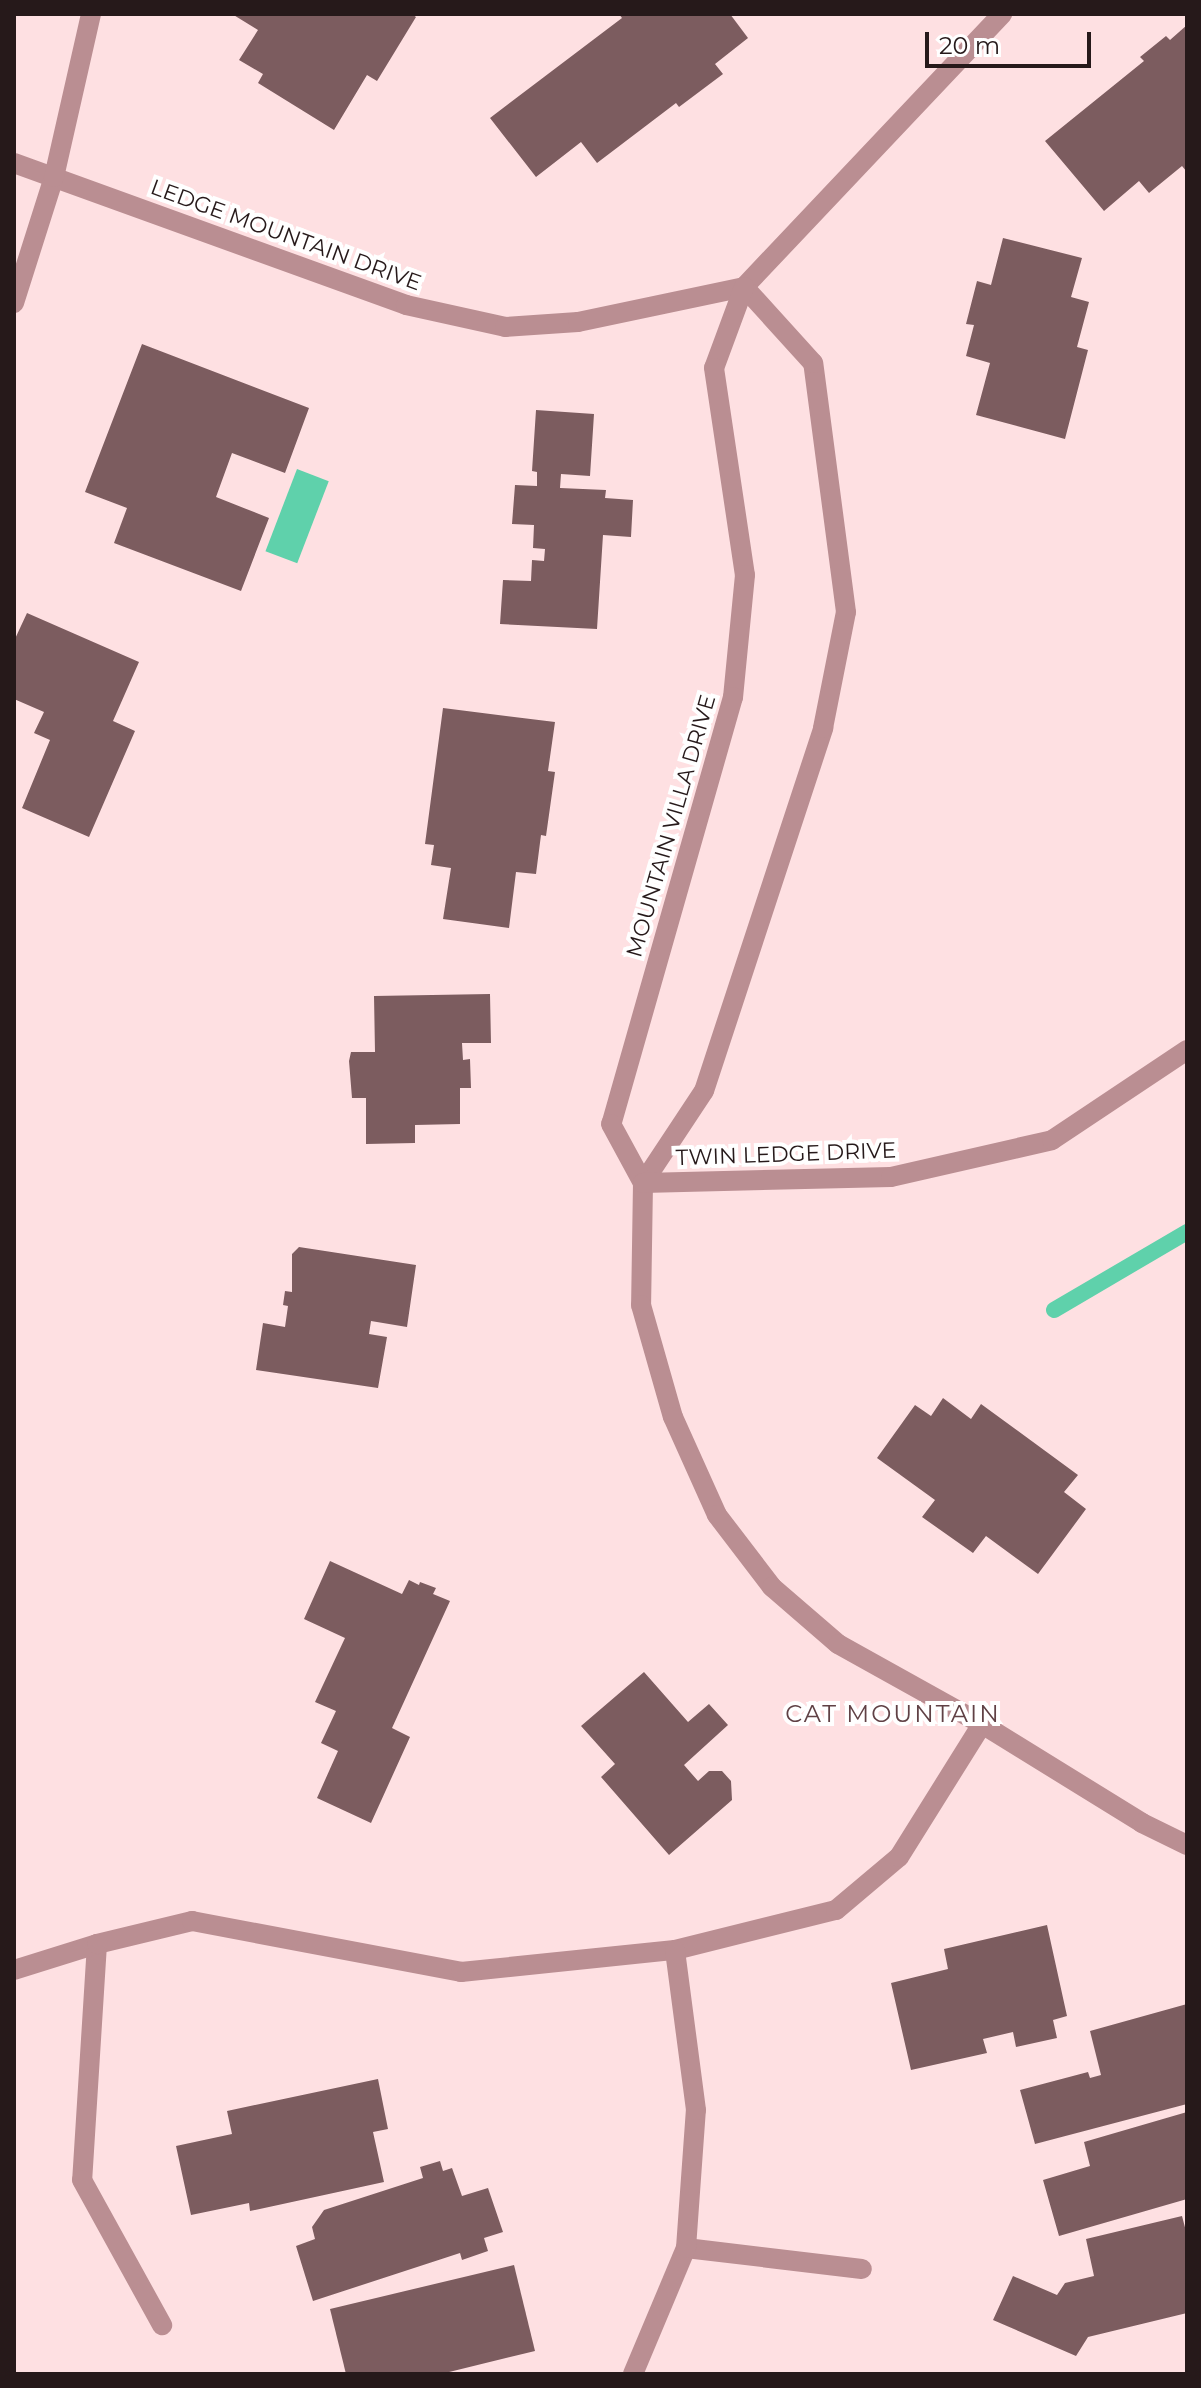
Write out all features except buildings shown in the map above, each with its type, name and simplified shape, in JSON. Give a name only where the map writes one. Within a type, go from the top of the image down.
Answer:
[{"type":"street","points":[[14,303],[54,177],[91,14]]},
{"type":"street","points":[[643,1183],[704,1091],[823,728],[846,612],[813,363],[744,287],[1002,14]]},
{"type":"street","name":"LEDGE MOUNTAIN DRIVE","points":[[14,163],[406,305],[505,327],[578,322],[744,287]]},
{"type":"street","name":"MOUNTAIN VILLA DRIVE","points":[[744,287],[714,368],[745,575],[733,697],[611,1124],[643,1183],[641,1305],[673,1417],[717,1515],[772,1587],[838,1644],[982,1724],[1142,1823],[1187,1845]]},
{"type":"street","name":"TWIN LEDGE DRIVE","points":[[643,1183],[891,1177],[1052,1140],[1187,1050]]},
{"type":"street","points":[[14,1970],[97,1944],[192,1921],[461,1972],[675,1950],[836,1910],[899,1857],[982,1724]]},
{"type":"street","points":[[97,1944],[82,2180],[162,2325]]},
{"type":"street","points":[[633,2374],[686,2248],[696,2110],[675,1950]]},
{"type":"street","points":[[686,2248],[862,2269]]},
{"type":"shaded area","points":[[297,469],[329,481],[297,563],[265,551]]},
{"type":"waterway","points":[[1054,1310],[1187,1232]]},
{"type":"district","name":"CAT MOUNTAIN","points":[[893,1714]]}]
